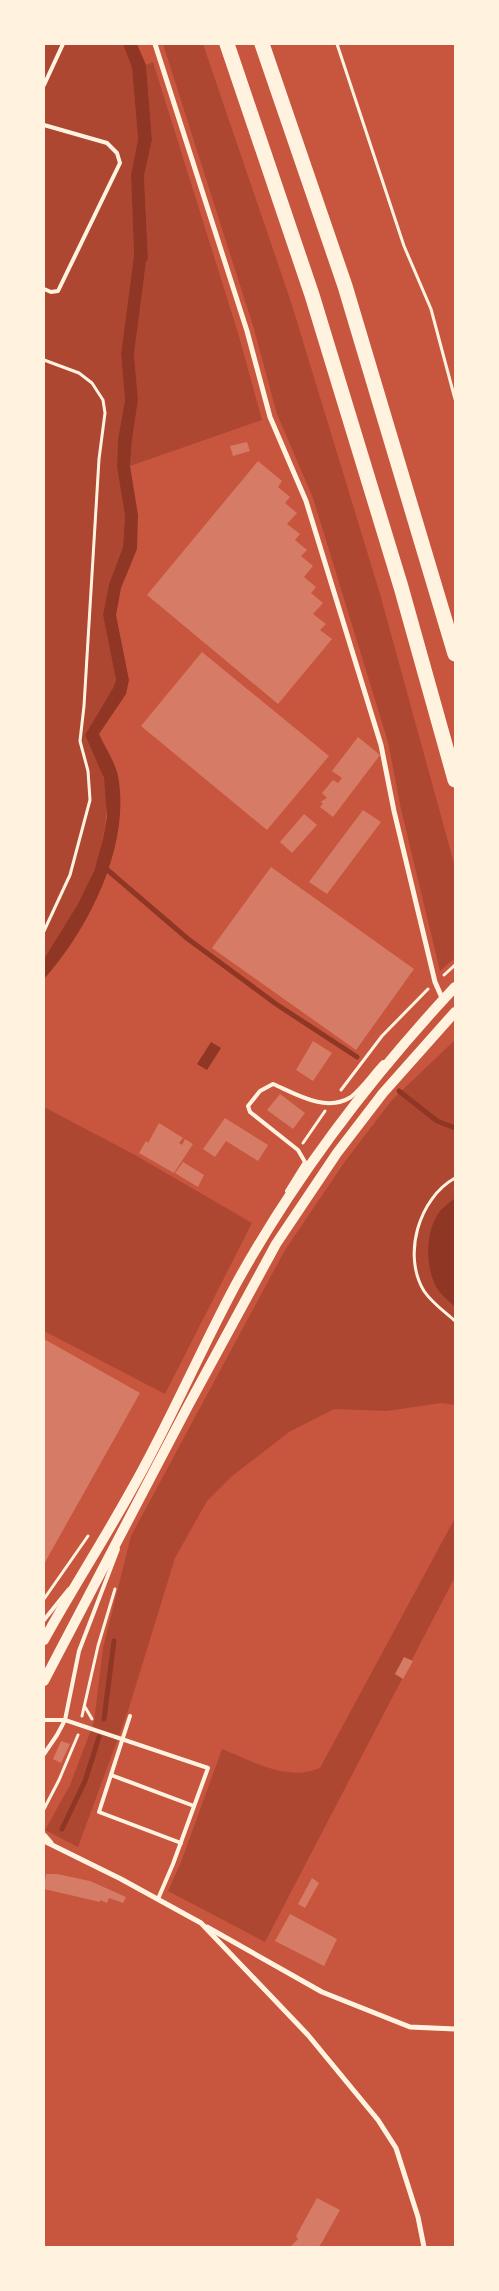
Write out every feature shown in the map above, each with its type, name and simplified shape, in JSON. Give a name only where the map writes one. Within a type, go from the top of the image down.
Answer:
[{"type":"highway","points":[[227,44],[312,295],[401,588],[455,780]]},
{"type":"highway","points":[[262,44],[345,286],[455,654]]},
{"type":"main road","points":[[44,1640],[133,1488],[236,1285],[312,1164],[416,1031],[455,987]]},
{"type":"main road","points":[[44,1682],[188,1406],[276,1244],[354,1130],[383,1093],[455,1012]]},
{"type":"street","points":[[155,44],[247,331],[270,417],[306,500],[375,726],[435,982],[443,1000]]},
{"type":"street","points":[[44,1835],[52,1844]]},
{"type":"street","points":[[44,1841],[158,1899],[322,1992],[410,2027],[455,2029]]},
{"type":"street","points":[[201,1923],[308,2035],[378,2120],[396,2148],[418,2217],[424,2247]]},
{"type":"lane","points":[[44,85],[64,44]]},
{"type":"lane","points":[[44,125],[107,143],[117,153],[120,163],[58,291],[51,292],[44,289]]},
{"type":"lane","points":[[236,1285],[248,1256],[305,1162],[298,1150],[250,1112],[248,1106],[260,1091],[273,1084],[314,1102],[331,1103],[351,1097],[376,1069],[416,1031]]},
{"type":"lane","points":[[44,1754],[65,1720],[79,1651],[132,1513]]},
{"type":"lane","points":[[44,1620],[56,1602],[78,1580]]},
{"type":"lane","points":[[130,1716],[99,1812],[181,1843]]},
{"type":"lane","points":[[44,1720],[65,1720],[208,1768],[181,1843],[158,1899]]},
{"type":"lane","points":[[111,1775],[194,1806]]},
{"type":"path","points":[[337,44],[404,246],[430,309],[455,399]]},
{"type":"path","points":[[44,360],[79,373],[92,384],[103,400],[105,413],[99,459],[84,706],[80,741],[88,772],[90,800],[70,875],[44,931]]},
{"type":"path","points":[[451,969],[455,965]]},
{"type":"path","points":[[455,1178],[434,1194],[420,1221],[414,1244],[416,1267],[424,1291],[440,1309],[455,1321]]},
{"type":"path","points":[[44,1809],[59,1780],[80,1726],[98,1646],[117,1583]]},
{"type":"shaded area","points":[[44,44],[123,44],[132,68],[138,139],[131,175],[134,255],[121,354],[125,400],[118,439],[117,467],[125,516],[123,547],[109,584],[103,615],[116,680],[85,735],[103,774],[106,803],[105,827],[100,851],[82,898],[57,941],[44,959]]},
{"type":"shaded area","points":[[123,44],[137,44],[146,65],[152,140],[144,176],[148,259],[146,262],[134,354],[138,400],[130,466],[138,515],[137,549],[121,588],[116,615],[129,680],[126,694],[99,734],[118,776],[120,802],[118,830],[103,885],[91,911],[61,959],[44,979],[44,959],[78,904],[94,871],[107,817],[104,778],[85,735],[116,680],[103,615],[109,584],[123,547],[125,516],[117,467],[118,439],[125,400],[121,354],[134,255],[131,175],[138,139],[132,68]]},
{"type":"shaded area","points":[[163,44],[203,44],[291,302],[380,594],[455,867],[455,958],[440,971],[401,809],[388,742],[313,498],[277,414],[254,329]]},
{"type":"shaded area","points":[[153,62],[238,333],[262,420],[130,466],[138,400],[134,354],[146,262],[148,259],[144,176],[152,140],[146,65]]},
{"type":"shaded area","points":[[455,1040],[455,1405],[441,1403],[387,1411],[334,1409],[289,1432],[231,1477],[207,1501],[175,1558],[128,1711],[78,1847],[45,1830],[70,1785],[94,1722],[103,1648],[131,1536],[285,1250],[346,1160],[392,1100]]},
{"type":"shaded area","points":[[211,1042],[221,1048],[207,1070],[197,1064]]},
{"type":"shaded area","points":[[44,1107],[135,1155],[252,1223],[165,1394],[44,1331]]},
{"type":"shaded area","points":[[455,1198],[455,1307],[436,1287],[430,1269],[428,1248],[435,1219],[440,1211]]},
{"type":"shaded area","points":[[455,1518],[455,1577],[265,1942],[168,1891],[181,1862],[222,1749],[258,1764],[283,1771],[295,1773],[308,1772],[320,1768]]},
{"type":"building","points":[[247,442],[250,451],[233,456],[230,446]]},
{"type":"building","points":[[258,461],[282,481],[278,487],[290,497],[285,503],[297,513],[287,524],[300,534],[295,540],[307,550],[301,556],[313,566],[304,577],[316,587],[311,593],[323,603],[313,614],[326,624],[320,630],[332,639],[278,704],[147,595]]},
{"type":"building","points":[[202,652],[329,756],[267,830],[141,726]]},
{"type":"building","points":[[358,737],[380,755],[333,817],[320,807],[323,803],[320,802],[327,798],[322,793],[333,780],[338,783],[342,778],[332,771]]},
{"type":"building","points":[[363,810],[381,822],[327,894],[309,882]]},
{"type":"building","points":[[304,814],[317,825],[292,853],[280,842]]},
{"type":"building","points":[[271,867],[414,969],[356,1050],[212,948]]},
{"type":"building","points":[[313,1041],[332,1053],[313,1081],[296,1070]]},
{"type":"building","points":[[280,1094],[305,1113],[293,1129],[267,1110]]},
{"type":"building","points":[[225,1118],[268,1145],[258,1161],[226,1141],[215,1157],[203,1149]]},
{"type":"building","points":[[159,1123],[183,1138],[179,1143],[182,1145],[185,1139],[193,1144],[174,1173],[139,1153],[146,1141],[148,1143]]},
{"type":"building","points":[[183,1162],[204,1175],[198,1187],[175,1173]]},
{"type":"building","points":[[44,1339],[140,1393],[44,1564]]},
{"type":"building","points":[[404,1657],[413,1661],[403,1679],[395,1674]]},
{"type":"building","points":[[61,1741],[70,1744],[61,1763],[53,1759]]},
{"type":"building","points":[[46,1874],[57,1874],[90,1881],[126,1897],[123,1903],[109,1898],[107,1903],[44,1889]]},
{"type":"building","points":[[312,1878],[319,1883],[305,1908],[298,1904]]},
{"type":"building","points":[[290,1914],[337,1939],[324,1966],[275,1941]]},
{"type":"building","points":[[317,2198],[340,2210],[318,2247],[290,2247],[298,2239],[296,2236]]},
{"type":"waterway","points":[[104,867],[188,939],[276,1004],[357,1057]]},
{"type":"waterway","points":[[399,1091],[437,1121],[455,1128]]},
{"type":"waterway","points":[[104,1719],[114,1641]]},
{"type":"waterway","points":[[62,1829],[85,1781],[99,1737]]}]
